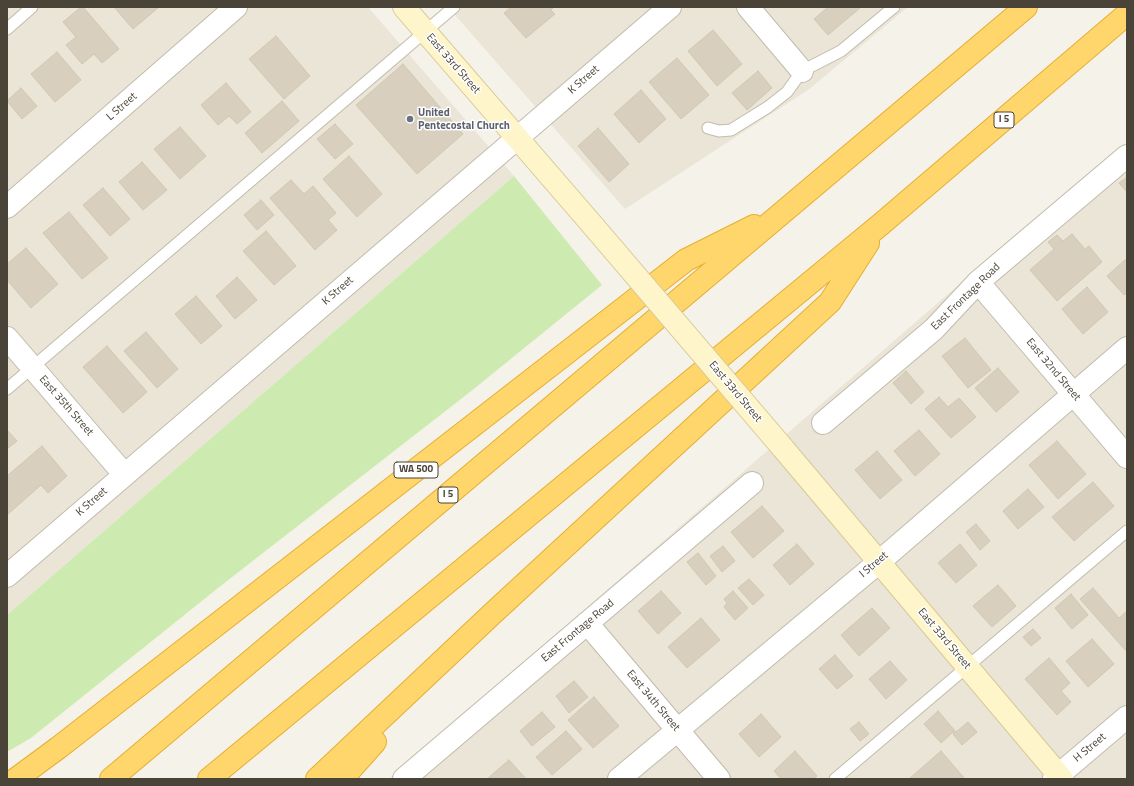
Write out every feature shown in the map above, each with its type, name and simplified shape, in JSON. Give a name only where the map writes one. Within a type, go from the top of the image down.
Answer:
[{"type":"highway","name":"I 5","points":[[111,779],[1026,7]]},
{"type":"highway","name":"I 5","points":[[209,779],[880,225],[1127,14]]},
{"type":"highway","name":"WA 500","points":[[7,778],[58,748],[686,260],[785,211]]},
{"type":"highway","points":[[317,779],[492,614],[830,302],[880,225]]},
{"type":"highway","points":[[342,779],[492,614]]},
{"type":"highway","points":[[16,779],[58,748]]},
{"type":"street","name":"L Street","points":[[7,207],[236,7]]},
{"type":"street","name":"East 33rd Street","points":[[404,7],[782,447],[1058,778]]},
{"type":"street","name":"K Street","points":[[7,576],[124,474],[670,7]]},
{"type":"street","points":[[748,7],[802,71]]},
{"type":"street","name":"East Frontage Road","points":[[823,423],[934,328],[978,282],[1127,156]]},
{"type":"street","name":"East 32nd Street","points":[[978,282],[1127,457]]},
{"type":"street","name":"East 35th Street","points":[[7,338],[124,474]]},
{"type":"street","name":"I Street","points":[[619,779],[879,562],[1127,348]]},
{"type":"street","name":"East Frontage Road","points":[[404,779],[752,483]]},
{"type":"street","name":"East 34th Street","points":[[587,623],[719,779]]},
{"type":"street","name":"H Street","points":[[1058,778],[1127,717]]},
{"type":"lane","points":[[7,29],[32,7]]},
{"type":"lane","points":[[7,389],[454,7]]},
{"type":"lane","points":[[708,128],[719,131],[731,130],[768,107],[787,92],[802,71],[841,51],[894,7]]},
{"type":"lane","points":[[835,779],[1127,531]]},
{"type":"shaded area","points":[[7,7],[368,7],[514,176],[7,615]]},
{"type":"shaded area","points":[[448,7],[908,7],[808,90],[625,209]]},
{"type":"shaded area","points":[[1127,142],[1127,779],[389,779],[963,281]]},
{"type":"green space","points":[[514,176],[602,285],[470,392],[218,588],[31,738],[7,752],[7,615]]},
{"type":"building","points":[[83,7],[119,49],[102,63],[94,54],[82,64],[66,45],[76,37],[63,22]]},
{"type":"building","points":[[114,7],[159,7],[133,29]]},
{"type":"building","points":[[511,7],[554,7],[551,10],[555,14],[526,38],[504,13]]},
{"type":"building","points":[[828,7],[861,7],[828,35],[814,19]]},
{"type":"building","points":[[713,30],[742,64],[717,86],[688,51]]},
{"type":"building","points":[[276,36],[310,76],[284,99],[249,59]]},
{"type":"building","points":[[57,52],[81,80],[55,102],[31,74]]},
{"type":"building","points":[[677,58],[709,95],[681,119],[649,82]]},
{"type":"building","name":"United Pentecostal Church","points":[[403,64],[463,134],[417,174],[356,105]]},
{"type":"building","points":[[758,71],[772,88],[747,110],[732,93]]},
{"type":"building","points":[[226,83],[251,112],[237,124],[229,116],[218,125],[201,105]]},
{"type":"building","points":[[21,88],[37,106],[22,119],[7,101]]},
{"type":"building","points":[[641,90],[666,119],[639,143],[614,114]]},
{"type":"building","points":[[282,101],[299,121],[262,153],[245,133]]},
{"type":"building","points":[[335,124],[353,144],[335,159],[317,139]]},
{"type":"building","points":[[180,127],[206,156],[180,179],[154,149]]},
{"type":"building","points":[[598,128],[629,164],[609,182],[578,146]]},
{"type":"building","points":[[349,156],[382,194],[357,217],[323,179]]},
{"type":"building","points":[[142,162],[167,190],[143,210],[119,182]]},
{"type":"building","points":[[1127,177],[1127,192],[1119,183]]},
{"type":"building","points":[[291,180],[304,194],[313,186],[336,213],[328,220],[337,230],[315,250],[270,198]]},
{"type":"building","points":[[103,188],[130,219],[110,236],[83,205]]},
{"type":"building","points":[[261,200],[274,215],[257,230],[244,215]]},
{"type":"building","points":[[69,212],[108,258],[82,279],[43,233]]},
{"type":"building","points":[[266,231],[296,266],[274,285],[243,251]]},
{"type":"building","points":[[1072,234],[1085,249],[1089,246],[1102,262],[1057,301],[1030,270],[1054,249],[1048,242],[1057,235],[1063,241]]},
{"type":"building","points":[[26,248],[58,284],[31,308],[7,280],[7,264]]},
{"type":"building","points":[[1125,260],[1127,262],[1127,293],[1124,295],[1107,276]]},
{"type":"building","points":[[237,277],[257,300],[235,319],[216,296]]},
{"type":"building","points":[[1087,287],[1108,312],[1083,334],[1062,309]]},
{"type":"building","points":[[196,296],[222,326],[201,344],[175,314]]},
{"type":"building","points":[[146,332],[178,369],[157,388],[124,351]]},
{"type":"building","points":[[965,338],[991,370],[968,388],[942,356]]},
{"type":"building","points":[[107,346],[147,392],[123,413],[83,367]]},
{"type":"building","points":[[998,368],[1019,392],[996,412],[975,388]]},
{"type":"building","points":[[906,371],[924,392],[911,404],[893,383]]},
{"type":"building","points":[[939,397],[948,407],[959,398],[976,417],[951,438],[925,409]]},
{"type":"building","points":[[7,430],[17,441],[7,449]]},
{"type":"building","points":[[919,430],[940,454],[915,476],[894,451]]},
{"type":"building","points":[[1057,441],[1086,474],[1058,499],[1029,465]]},
{"type":"building","points":[[42,446],[67,476],[48,493],[41,485],[7,515],[7,476]]},
{"type":"building","points":[[877,451],[902,480],[880,499],[855,470]]},
{"type":"building","points":[[1093,482],[1114,506],[1074,541],[1052,517]]},
{"type":"building","points":[[1028,489],[1044,507],[1018,529],[1003,511]]},
{"type":"building","points":[[762,506],[784,531],[753,558],[731,532]]},
{"type":"building","points":[[976,524],[990,541],[980,550],[966,532]]},
{"type":"building","points":[[797,544],[814,564],[790,585],[773,565]]},
{"type":"building","points":[[960,544],[977,565],[956,583],[938,563]]},
{"type":"building","points":[[723,546],[735,561],[722,572],[710,556]]},
{"type":"building","points":[[698,553],[716,576],[706,585],[687,562]]},
{"type":"building","points":[[749,579],[764,595],[753,605],[738,588]]},
{"type":"building","points":[[998,585],[1016,606],[992,627],[973,606]]},
{"type":"building","points":[[1093,588],[1119,618],[1127,611],[1127,652],[1080,599]]},
{"type":"building","points":[[661,591],[681,613],[658,634],[638,611]]},
{"type":"building","points":[[733,591],[748,608],[735,620],[724,607],[727,603],[724,599]]},
{"type":"building","points":[[1071,594],[1088,615],[1072,629],[1055,608]]},
{"type":"building","points":[[872,608],[890,628],[859,656],[841,635]]},
{"type":"building","points":[[701,618],[720,640],[687,668],[668,647]]},
{"type":"building","points":[[1033,629],[1041,638],[1031,646],[1023,637]]},
{"type":"building","points":[[1092,639],[1114,664],[1088,687],[1066,661]]},
{"type":"building","points":[[835,655],[853,676],[837,689],[819,669]]},
{"type":"building","points":[[1049,658],[1070,683],[1061,691],[1071,702],[1057,715],[1025,679]]},
{"type":"building","points":[[890,661],[907,680],[886,699],[869,679]]},
{"type":"building","points":[[574,681],[588,697],[569,713],[556,696]]},
{"type":"building","points":[[594,697],[619,726],[593,748],[568,720]]},
{"type":"building","points":[[938,711],[956,732],[968,722],[977,732],[962,745],[953,732],[941,743],[924,724]]},
{"type":"building","points":[[542,712],[555,727],[532,746],[520,731]]},
{"type":"building","points":[[761,714],[781,737],[759,757],[739,734]]},
{"type":"building","points":[[859,722],[869,734],[860,741],[850,729]]},
{"type":"building","points":[[566,731],[582,749],[552,775],[536,757]]},
{"type":"building","points":[[795,751],[817,776],[814,779],[781,779],[774,771]]},
{"type":"building","points":[[941,751],[965,779],[909,779]]},
{"type":"building","points":[[509,760],[526,779],[487,779]]},
{"type":"place","name":"United Pentecostal Church","points":[[410,119]]}]
